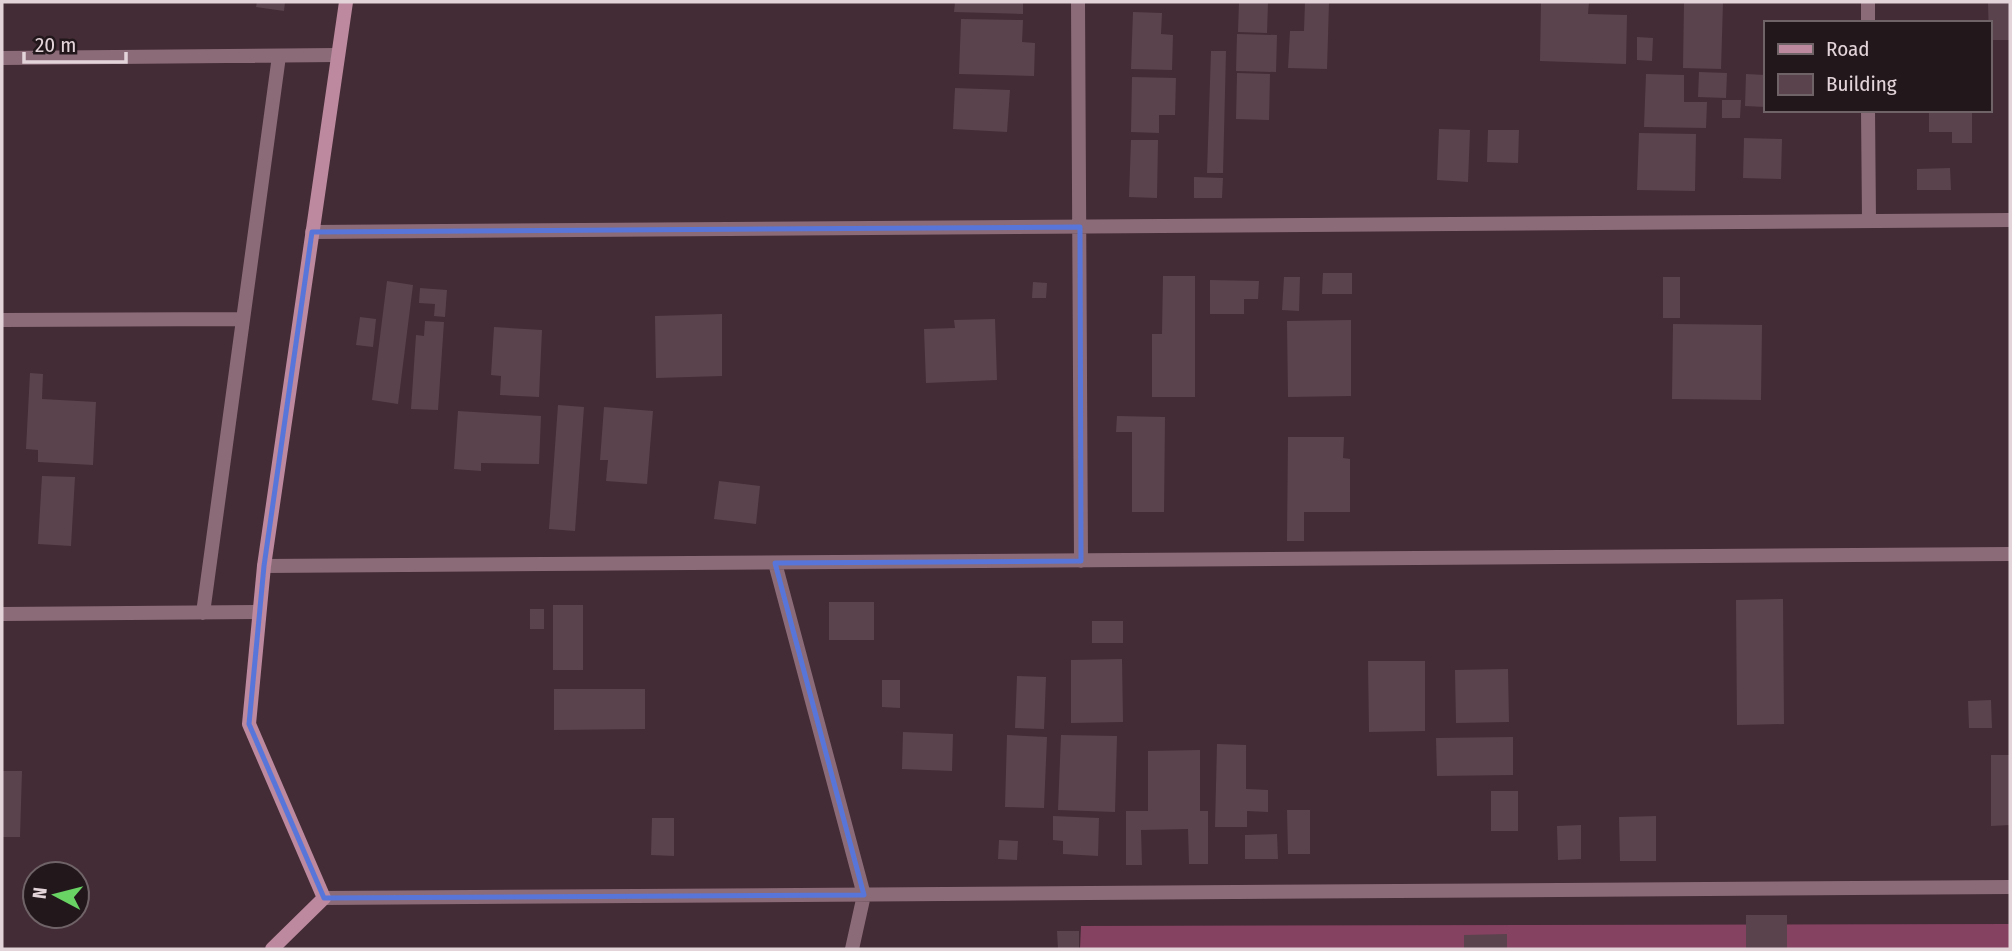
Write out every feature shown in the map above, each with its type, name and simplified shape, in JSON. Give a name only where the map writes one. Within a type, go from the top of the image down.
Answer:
[{"type":"main road","points":[[272,949],[324,898],[249,724],[264,566],[346,2]]},
{"type":"street","points":[[1078,2],[1082,561]]},
{"type":"street","points":[[1868,2],[1868,21]]},
{"type":"street","points":[[2,58],[337,55]]},
{"type":"street","points":[[203,613],[279,56]]},
{"type":"street","points":[[1868,112],[1869,221]]},
{"type":"street","points":[[312,232],[2010,220]]},
{"type":"street","points":[[2,320],[243,319]]},
{"type":"street","points":[[264,566],[2010,554]]},
{"type":"street","points":[[775,563],[864,895],[852,949]]},
{"type":"street","points":[[2,614],[259,612]]},
{"type":"street","points":[[324,898],[2010,887]]},
{"type":"highlighted area","points":[[1080,227],[1081,561],[775,563],[864,895],[324,898],[249,724],[264,566],[312,232]]},
{"type":"shaded area","points":[[2010,924],[2010,949],[1080,949],[1081,926]]},
{"type":"building","points":[[257,2],[285,2],[284,11],[256,7]]},
{"type":"building","points":[[955,2],[1023,2],[1023,14],[954,12]]},
{"type":"building","points":[[1239,2],[1268,3],[1267,33],[1238,32]]},
{"type":"building","points":[[1305,2],[1329,2],[1327,69],[1288,68],[1290,31],[1304,31]]},
{"type":"building","points":[[1541,2],[1589,2],[1588,14],[1627,15],[1626,64],[1540,61]]},
{"type":"building","points":[[1684,2],[1723,2],[1721,69],[1683,68]]},
{"type":"building","points":[[1988,2],[2010,2],[2010,40],[1991,40],[1991,21],[1988,21]]},
{"type":"building","points":[[1133,12],[1162,13],[1161,34],[1173,35],[1172,70],[1131,69]]},
{"type":"building","points":[[961,19],[1023,20],[1022,42],[1035,43],[1034,76],[959,74]]},
{"type":"building","points":[[1237,34],[1277,35],[1276,72],[1236,71]]},
{"type":"building","points":[[1637,37],[1653,38],[1652,61],[1637,60]]},
{"type":"building","points":[[1211,51],[1226,51],[1223,173],[1207,173]]},
{"type":"building","points":[[1699,72],[1727,73],[1726,98],[1698,97]]},
{"type":"building","points":[[1237,73],[1270,74],[1269,120],[1236,119]]},
{"type":"building","points":[[1646,74],[1684,75],[1684,102],[1707,102],[1706,128],[1644,127]]},
{"type":"building","points":[[1746,74],[1764,75],[1764,107],[1745,106]]},
{"type":"building","points":[[1132,77],[1176,78],[1175,115],[1159,115],[1159,133],[1131,132]]},
{"type":"building","points":[[955,88],[1010,90],[1007,132],[953,129]]},
{"type":"building","points":[[1722,100],[1741,100],[1740,118],[1722,118]]},
{"type":"building","points":[[1929,112],[1972,112],[1972,143],[1952,143],[1952,132],[1929,132]]},
{"type":"building","points":[[1439,129],[1470,130],[1468,182],[1437,180]]},
{"type":"building","points":[[1488,130],[1519,130],[1518,163],[1487,162]]},
{"type":"building","points":[[1639,133],[1696,134],[1695,191],[1637,190]]},
{"type":"building","points":[[1744,138],[1782,139],[1781,179],[1743,178]]},
{"type":"building","points":[[1131,140],[1158,140],[1157,198],[1129,197]]},
{"type":"building","points":[[1950,168],[1951,190],[1917,190],[1917,169]]},
{"type":"building","points":[[1194,177],[1223,178],[1222,198],[1194,198]]},
{"type":"building","points":[[1323,273],[1352,273],[1352,294],[1322,294]]},
{"type":"building","points":[[1163,276],[1195,276],[1195,397],[1152,397],[1152,334],[1162,334]]},
{"type":"building","points":[[1284,277],[1300,277],[1299,311],[1282,310]]},
{"type":"building","points":[[1663,277],[1680,277],[1680,318],[1663,318]]},
{"type":"building","points":[[1210,280],[1259,281],[1258,299],[1244,299],[1244,314],[1210,314]]},
{"type":"building","points":[[387,281],[413,285],[398,404],[372,400]]},
{"type":"building","points":[[1033,282],[1047,283],[1046,298],[1032,298]]},
{"type":"building","points":[[420,288],[447,290],[445,317],[434,316],[435,304],[419,303]]},
{"type":"building","points":[[722,314],[722,376],[656,378],[655,316]]},
{"type":"building","points":[[360,317],[376,319],[373,347],[356,345]]},
{"type":"building","points":[[995,319],[997,380],[926,383],[924,329],[955,328],[954,320]]},
{"type":"building","points":[[1351,320],[1351,396],[1288,397],[1287,321]]},
{"type":"building","points":[[425,321],[444,322],[438,410],[411,409],[416,335],[424,336]]},
{"type":"building","points":[[1673,324],[1762,325],[1761,400],[1672,399]]},
{"type":"building","points":[[494,327],[542,330],[539,397],[500,395],[501,376],[491,375]]},
{"type":"building","points":[[30,373],[43,374],[42,399],[96,402],[93,465],[38,462],[38,450],[26,449]]},
{"type":"building","points":[[558,405],[584,407],[575,531],[549,529]]},
{"type":"building","points":[[604,407],[653,411],[647,484],[606,481],[608,460],[600,460]]},
{"type":"building","points":[[458,411],[541,416],[539,464],[481,463],[481,471],[454,469]]},
{"type":"building","points":[[1117,416],[1165,417],[1164,512],[1132,512],[1132,432],[1116,432]]},
{"type":"building","points":[[1288,437],[1344,437],[1343,458],[1350,459],[1350,512],[1304,512],[1304,541],[1287,541]]},
{"type":"building","points":[[42,476],[75,477],[71,546],[38,544]]},
{"type":"building","points":[[719,481],[760,486],[756,524],[714,519]]},
{"type":"building","points":[[1783,599],[1784,724],[1737,725],[1736,600]]},
{"type":"building","points":[[829,602],[874,602],[874,640],[829,640]]},
{"type":"building","points":[[553,605],[583,605],[583,670],[553,670]]},
{"type":"building","points":[[530,609],[544,609],[544,629],[530,629]]},
{"type":"building","points":[[1092,621],[1123,621],[1123,643],[1092,643]]},
{"type":"building","points":[[1122,659],[1123,722],[1071,723],[1071,660]]},
{"type":"building","points":[[1368,661],[1425,661],[1425,731],[1369,732]]},
{"type":"building","points":[[1508,669],[1509,722],[1456,723],[1455,670]]},
{"type":"building","points":[[1017,676],[1046,677],[1044,729],[1015,728]]},
{"type":"building","points":[[882,680],[900,680],[900,708],[882,707]]},
{"type":"building","points":[[554,689],[645,689],[645,729],[554,730]]},
{"type":"building","points":[[1991,700],[1992,728],[1969,728],[1968,701]]},
{"type":"building","points":[[903,732],[953,734],[952,771],[902,769]]},
{"type":"building","points":[[1007,735],[1047,737],[1044,808],[1005,807]]},
{"type":"building","points":[[1061,735],[1117,736],[1115,812],[1058,810]]},
{"type":"building","points":[[1513,737],[1513,775],[1437,776],[1436,738]]},
{"type":"building","points":[[1217,744],[1246,745],[1246,789],[1268,790],[1268,812],[1247,811],[1247,827],[1215,827]]},
{"type":"building","points":[[1200,750],[1200,811],[1208,811],[1208,864],[1189,864],[1188,829],[1141,830],[1142,865],[1126,865],[1126,811],[1148,811],[1148,751]]},
{"type":"building","points":[[1991,755],[2010,755],[2010,825],[1991,826]]},
{"type":"building","points":[[2,771],[22,771],[20,837],[2,837]]},
{"type":"building","points":[[1491,791],[1518,791],[1518,831],[1491,831]]},
{"type":"building","points":[[1287,810],[1310,810],[1310,854],[1288,854]]},
{"type":"building","points":[[1053,816],[1099,818],[1098,856],[1063,854],[1063,841],[1053,840]]},
{"type":"building","points":[[1656,816],[1656,861],[1620,861],[1619,817]]},
{"type":"building","points":[[652,818],[674,818],[674,856],[651,855]]},
{"type":"building","points":[[1581,825],[1581,859],[1558,860],[1557,826]]},
{"type":"building","points":[[1277,834],[1278,859],[1245,859],[1245,835]]},
{"type":"building","points":[[999,840],[1018,841],[1017,860],[998,859]]},
{"type":"building","points":[[1746,915],[1787,915],[1787,949],[1746,949]]},
{"type":"building","points":[[1057,931],[1079,931],[1079,949],[1058,949]]},
{"type":"building","points":[[1507,934],[1507,949],[1464,949],[1464,935]]}]
